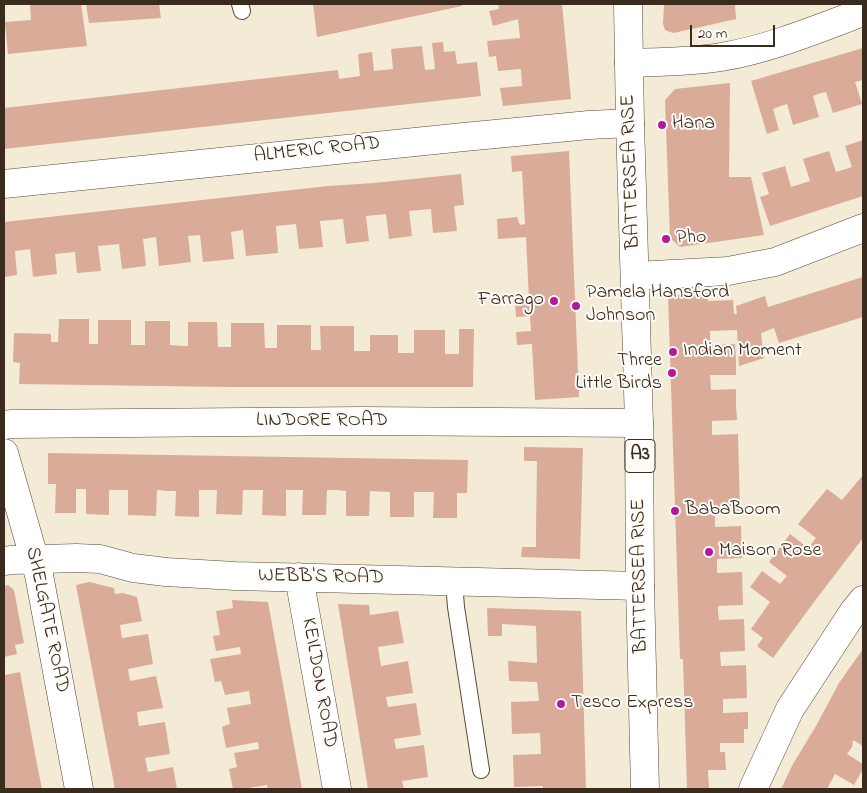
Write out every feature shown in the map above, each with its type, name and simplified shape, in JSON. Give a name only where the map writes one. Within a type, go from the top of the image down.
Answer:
[{"type":"main road","name":"BATTERSEA RISE","points":[[628,4],[639,423],[640,586],[645,789]]},
{"type":"main road","points":[[629,63],[721,57],[764,48],[863,12]]},
{"type":"main road","name":"ALMERIC ROAD","points":[[4,184],[454,138],[630,123]]},
{"type":"main road","points":[[635,276],[728,271],[776,262],[863,228]]},
{"type":"main road","name":"LINDORE ROAD","points":[[4,425],[361,421],[639,423]]},
{"type":"main road","name":"SHELGATE ROAD","points":[[4,453],[39,575],[79,789]]},
{"type":"main road","name":"WEBB'S ROAD","points":[[4,561],[100,559],[133,568],[235,576],[640,586]]},
{"type":"main road","name":"KEILDON ROAD","points":[[299,577],[337,789]]},
{"type":"main road","points":[[753,789],[790,708],[863,600]]},
{"type":"lane","points":[[454,582],[456,607],[481,770]]},
{"type":"building","points":[[30,4],[81,4],[87,46],[8,54],[5,22],[31,20]]},
{"type":"building","points":[[86,4],[159,4],[161,18],[89,23]]},
{"type":"building","points":[[313,4],[461,4],[462,6],[317,37]]},
{"type":"building","points":[[498,4],[562,4],[571,99],[503,106],[500,88],[522,86],[521,69],[498,71],[496,56],[489,57],[487,41],[520,38],[518,19],[493,26],[489,11],[499,9]]},
{"type":"building","points":[[664,4],[735,4],[736,19],[674,33],[665,30],[663,24]]},
{"type":"building","points":[[443,42],[444,52],[455,51],[457,64],[477,62],[481,96],[4,149],[4,108],[338,70],[339,79],[360,76],[358,54],[372,52],[374,71],[393,69],[391,49],[422,46],[425,70],[435,69],[432,43]]},
{"type":"building","points":[[863,48],[863,80],[855,82],[862,104],[833,113],[826,92],[821,93],[813,96],[819,117],[793,125],[787,104],[773,109],[779,130],[767,134],[751,81]]},
{"type":"building","points":[[730,83],[729,177],[751,177],[764,235],[680,247],[670,238],[665,100],[675,89]]},
{"type":"building","points":[[863,140],[863,196],[770,226],[760,197],[769,194],[762,173],[785,166],[791,187],[810,181],[803,159],[829,151],[836,172],[852,167],[845,146]]},
{"type":"building","points":[[569,151],[579,397],[535,400],[532,344],[517,345],[516,332],[531,331],[530,316],[516,317],[515,300],[529,300],[526,237],[498,239],[497,219],[517,217],[520,225],[525,224],[522,171],[512,172],[511,156]]},
{"type":"building","points":[[461,174],[464,205],[454,206],[457,231],[433,233],[431,209],[409,211],[412,236],[389,239],[386,214],[366,216],[369,241],[346,244],[343,219],[320,221],[323,247],[299,249],[296,224],[276,226],[278,253],[246,256],[243,230],[231,232],[234,259],[203,262],[200,235],[188,236],[191,262],[159,266],[156,237],[143,239],[146,266],[122,269],[119,244],[98,246],[101,271],[77,273],[75,252],[55,254],[57,274],[33,277],[30,249],[15,251],[17,275],[4,277],[4,222],[328,186]]},
{"type":"building","points":[[863,277],[863,317],[779,343],[774,328],[761,333],[764,358],[739,366],[737,330],[710,331],[710,345],[735,344],[736,375],[710,375],[711,390],[736,389],[737,420],[712,421],[712,435],[738,434],[740,512],[715,513],[715,527],[741,526],[742,558],[717,559],[717,573],[742,572],[743,605],[718,606],[718,612],[719,620],[744,619],[745,651],[720,652],[721,666],[746,665],[747,698],[723,699],[723,713],[748,712],[748,729],[744,729],[744,743],[720,743],[720,752],[725,752],[726,770],[708,770],[709,789],[687,789],[683,659],[680,659],[668,295],[708,293],[708,301],[733,300],[734,314],[737,314],[736,306],[765,296],[768,307]]},
{"type":"building","points":[[59,319],[89,319],[89,344],[98,344],[98,320],[131,320],[131,345],[145,345],[145,321],[170,321],[170,345],[183,346],[188,346],[188,322],[217,322],[218,347],[231,347],[231,323],[264,323],[265,348],[277,348],[277,325],[311,325],[311,350],[321,350],[320,326],[354,326],[354,351],[370,351],[370,335],[398,335],[398,353],[414,353],[414,330],[445,330],[445,354],[459,354],[459,329],[474,329],[473,387],[227,387],[19,384],[20,363],[13,362],[14,333],[51,334],[51,342],[58,342]]},
{"type":"building","points":[[524,447],[583,448],[580,559],[521,557],[522,547],[536,547],[537,461],[524,461]]},
{"type":"building","points":[[48,453],[468,460],[467,493],[457,493],[457,518],[433,518],[434,492],[414,492],[414,517],[390,517],[390,492],[370,491],[369,516],[346,516],[346,491],[337,490],[327,490],[326,515],[302,515],[303,490],[286,490],[286,516],[262,515],[263,490],[243,490],[242,515],[216,514],[217,490],[199,490],[199,517],[175,516],[176,491],[157,490],[156,516],[128,515],[128,490],[109,490],[109,515],[86,514],[86,489],[76,489],[76,513],[55,513],[56,484],[48,484]]},
{"type":"building","points":[[863,475],[863,538],[773,658],[757,646],[763,638],[751,629],[770,602],[750,587],[762,571],[780,584],[787,576],[769,562],[790,534],[808,548],[816,538],[798,524],[827,489],[842,500]]},
{"type":"building","points":[[89,582],[114,588],[115,594],[123,593],[137,597],[142,621],[120,625],[122,638],[148,634],[153,664],[128,669],[130,681],[156,676],[163,708],[137,712],[139,726],[165,722],[170,754],[145,758],[148,772],[173,767],[177,789],[115,789],[76,585]]},
{"type":"building","points":[[8,585],[14,590],[24,643],[15,645],[17,654],[4,657],[4,586]]},
{"type":"building","points":[[232,600],[268,602],[302,789],[268,789],[267,785],[233,789],[229,769],[237,767],[234,753],[259,749],[258,742],[226,748],[222,727],[230,724],[227,708],[251,704],[249,691],[225,695],[221,681],[215,682],[210,659],[241,654],[240,647],[216,651],[213,636],[220,635],[216,611],[233,608]]},
{"type":"building","points":[[338,604],[369,605],[370,615],[398,611],[404,643],[378,647],[381,666],[408,661],[413,693],[386,697],[388,707],[416,703],[421,735],[394,739],[396,749],[424,745],[428,777],[402,781],[404,789],[368,789]]},
{"type":"building","points":[[487,608],[581,611],[586,789],[543,789],[543,786],[514,787],[513,755],[541,754],[540,733],[512,734],[511,702],[539,701],[537,682],[509,681],[508,661],[537,663],[536,626],[502,624],[502,636],[488,636]]},
{"type":"building","points":[[863,649],[863,746],[853,740],[852,747],[847,754],[863,764],[863,769],[854,785],[835,774],[827,789],[781,789],[839,683]]},
{"type":"building","points":[[20,672],[42,789],[4,789],[4,675]]},
{"type":"place","name":"Hana","points":[[662,125]]},
{"type":"place","name":"Pho","points":[[666,239]]},
{"type":"place","name":"Farrago","points":[[554,301]]},
{"type":"place","name":"Pamela Hansford Johnson","points":[[576,306]]},
{"type":"place","name":"Indian Moment","points":[[673,352]]},
{"type":"place","name":"Three Little Birds","points":[[672,373]]},
{"type":"place","name":"BabaBoom","points":[[675,511]]},
{"type":"place","name":"Maison Rose","points":[[709,552]]},
{"type":"place","name":"Tesco Express","points":[[561,704]]}]
